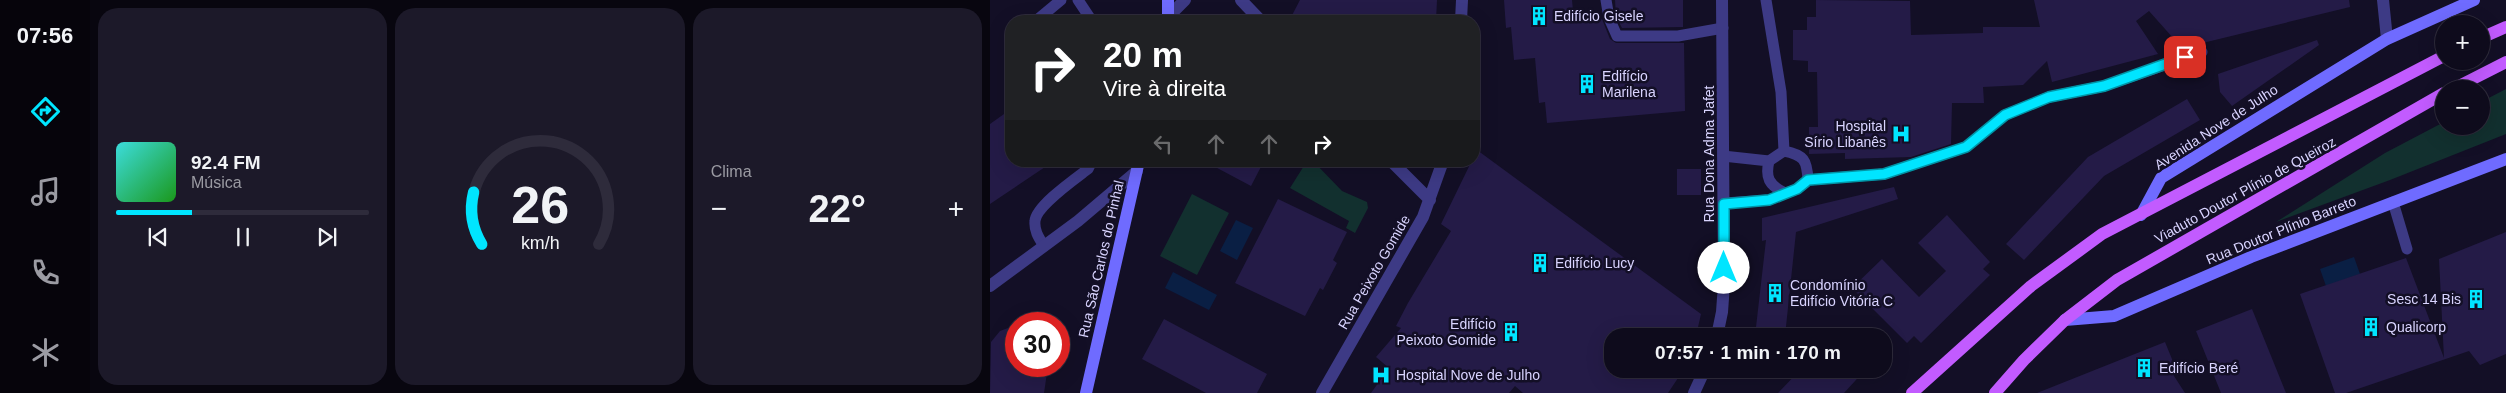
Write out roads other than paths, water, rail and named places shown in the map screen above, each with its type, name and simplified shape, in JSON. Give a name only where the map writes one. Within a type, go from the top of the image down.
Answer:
[{"type":"main road","points":[[1168,0],[1169,15]]},
{"type":"main road","name":"Avenida Nove de Julho","points":[[2141,215],[2161,178],[2387,39],[2474,0]]},
{"type":"main road","points":[[2490,34],[2506,27]]},
{"type":"main road","name":"Viaduto Doutor Plínio de Queiroz","points":[[2141,215],[2435,61]]},
{"type":"main road","points":[[2471,80],[2506,62]]},
{"type":"main road","name":"Viaduto Doutor Plínio de Queiroz","points":[[2065,320],[2117,280],[2435,98]]},
{"type":"main road","name":"Rua Doutor Plínio Barreto","points":[[2065,320],[2114,316],[2251,257],[2506,159]]},
{"type":"main road","name":"Rua São Carlos do Pinhal","points":[[1086,393],[1117,249],[1138,167]]},
{"type":"main road","points":[[1912,393],[2031,286],[2102,234],[2141,215]]},
{"type":"main road","points":[[1995,393],[2024,360],[2065,320]]},
{"type":"street","points":[[1172,15],[1185,0]]},
{"type":"street","points":[[1241,0],[1255,15]]},
{"type":"street","points":[[1461,15],[1462,0]]},
{"type":"street","name":"Rua Dona Adma Jafet","points":[[1719,328],[1724,284],[1722,0]]},
{"type":"street","points":[[2382,0],[2387,39]]},
{"type":"street","points":[[990,286],[1078,221],[1137,167]]},
{"type":"street","points":[[1397,167],[1430,200]]},
{"type":"street","name":"Rua Peixoto Gomide","points":[[1322,393],[1419,225],[1441,167]]},
{"type":"street","points":[[1694,393],[1701,378]]},
{"type":"lane","points":[[1043,15],[1061,0]]},
{"type":"lane","points":[[1078,0],[1088,15]]},
{"type":"lane","points":[[1606,0],[1609,18],[1617,36],[1678,36],[1723,28]]},
{"type":"lane","points":[[1766,0],[1782,92],[1784,151]]},
{"type":"lane","points":[[1724,204],[1769,200],[1797,189],[1808,180],[1884,174],[1966,147],[2005,115],[2049,97],[2104,86],[2202,52]]},
{"type":"lane","points":[[1723,156],[1769,160],[1784,151],[1799,154],[1808,166],[1808,180]]},
{"type":"lane","points":[[1769,160],[1766,174],[1772,187],[1784,193]]},
{"type":"lane","points":[[1044,246],[1035,232],[1034,219],[1041,208],[1089,167]]},
{"type":"lane","points":[[2393,202],[2407,249]]},
{"type":"water","points":[[1236,220],[1253,228],[1237,260],[1220,251]]},
{"type":"water","points":[[2354,257],[2360,274],[2326,286],[2320,269]]},
{"type":"water","points":[[1173,272],[1217,295],[1209,310],[1165,288]]},
{"type":"place","name":"Edifício Gisele","points":[[1539,16]]},
{"type":"place","name":"Edifício Marilena","points":[[1587,84]]},
{"type":"place","name":"Hospital Sírio Libanês","points":[[1901,134]]},
{"type":"place","name":"Edifício Lucy","points":[[1540,263]]},
{"type":"place","name":"Condomínio Edifício Vitória C","points":[[1775,293]]},
{"type":"place","name":"Sesc 14 Bis","points":[[2476,299]]},
{"type":"place","name":"Qualicorp","points":[[2371,327]]},
{"type":"place","name":"Edifício Peixoto Gomide","points":[[1511,332]]},
{"type":"place","name":"Edifício Beré","points":[[2144,368]]},
{"type":"place","name":"Hospital Nove de Julho","points":[[1381,375]]}]
